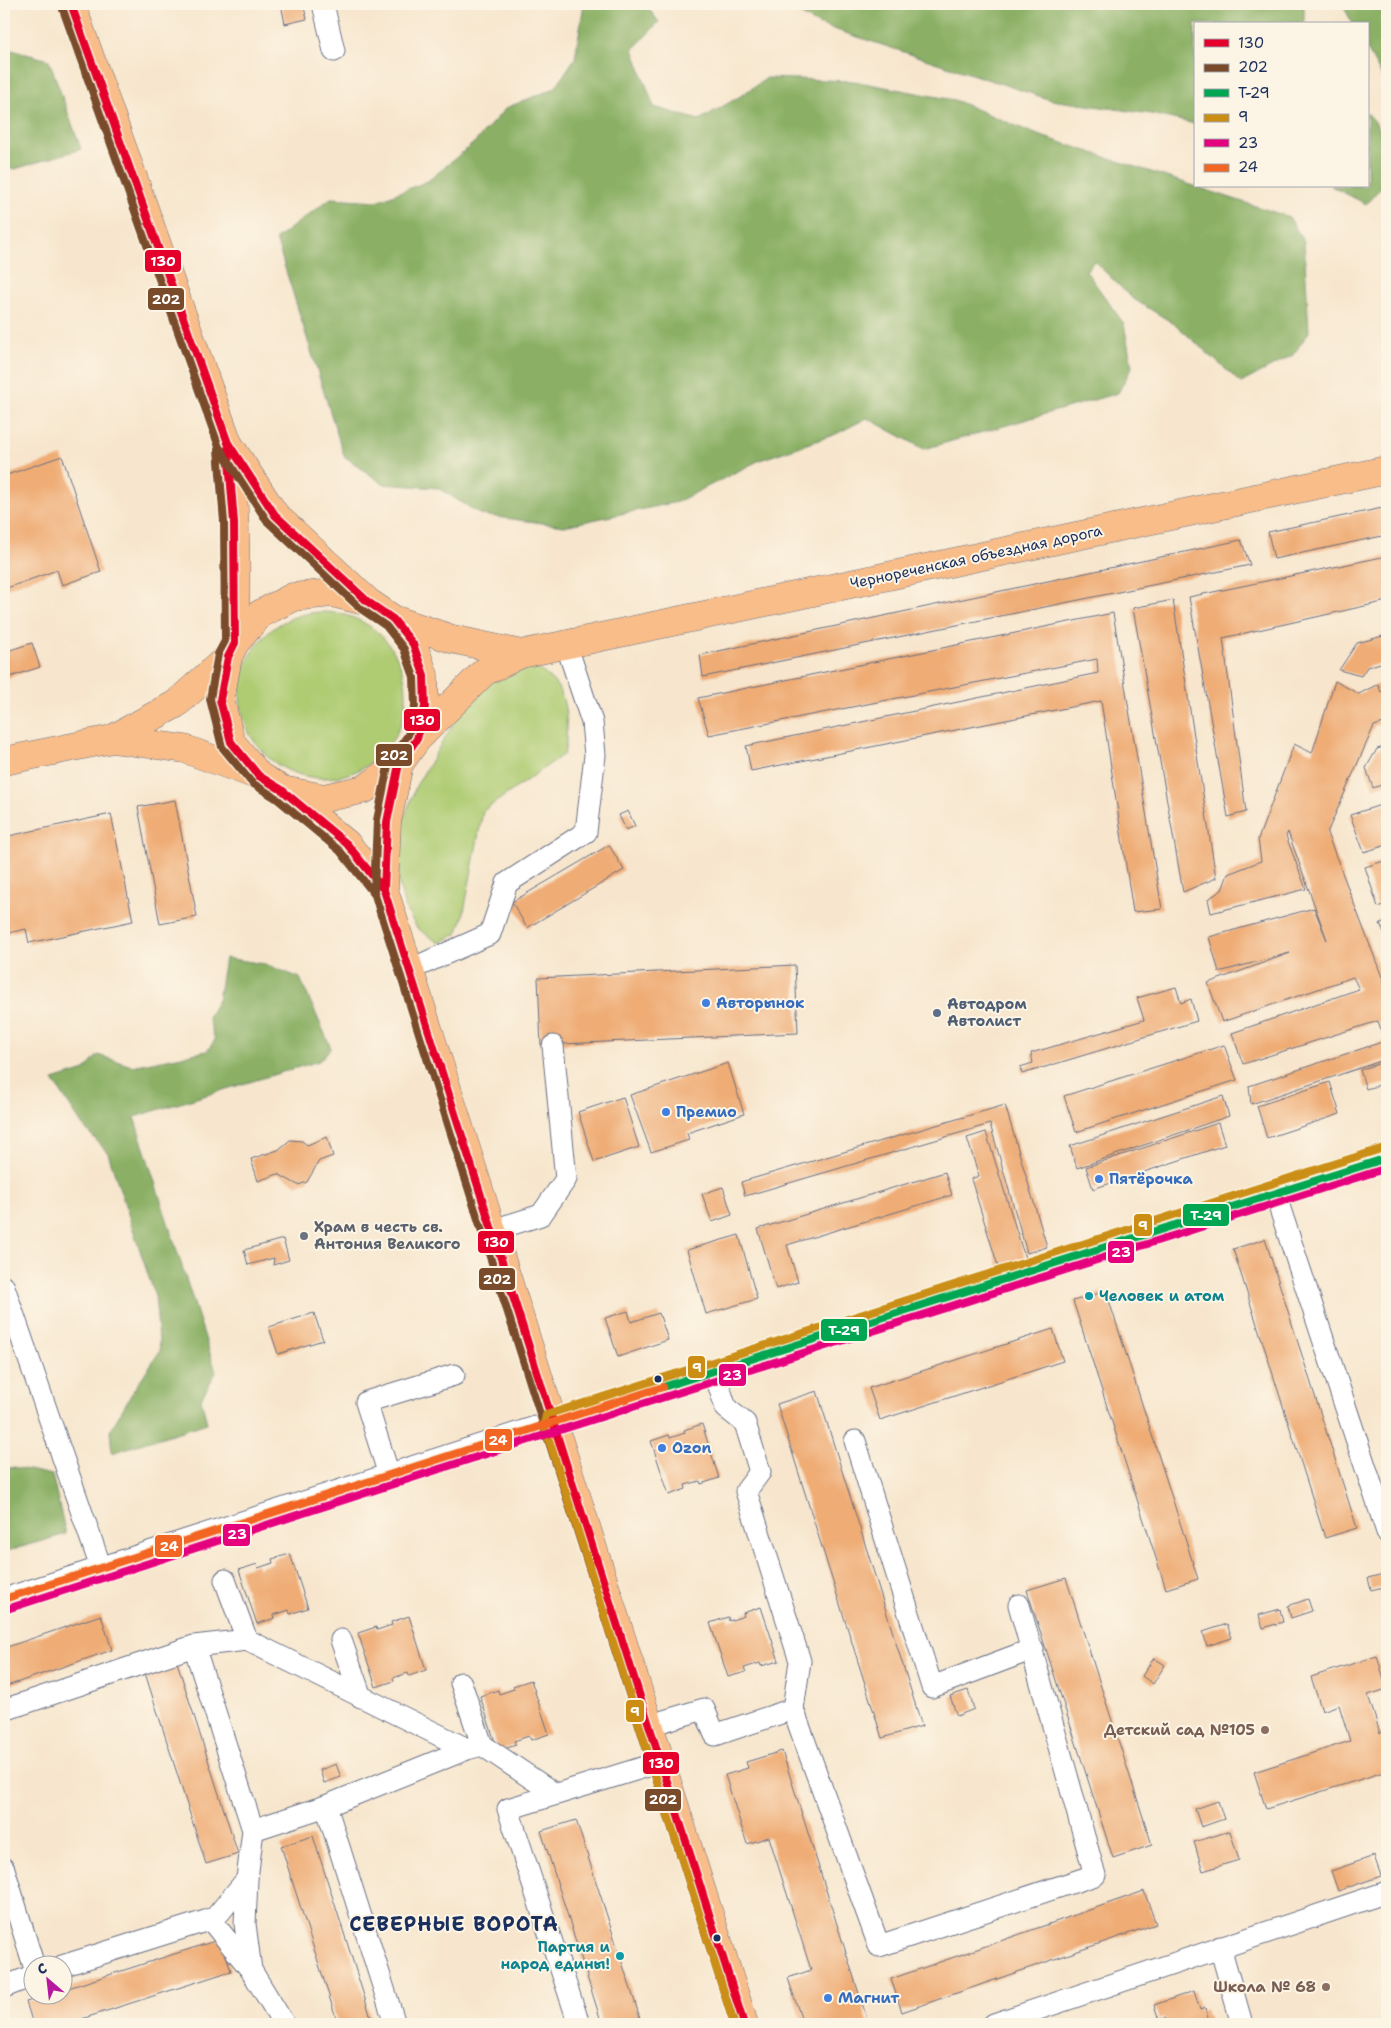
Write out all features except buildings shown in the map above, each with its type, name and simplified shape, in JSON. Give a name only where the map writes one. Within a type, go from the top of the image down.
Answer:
[{"type":"main road","points":[[71,4],[228,443],[235,502],[237,548],[231,650],[220,700],[231,742],[271,783],[347,844],[384,890]]},
{"type":"main road","points":[[228,443],[275,515],[368,602],[392,619],[413,644],[424,675],[426,707],[416,739]]},
{"type":"main road","name":"Чернореченская объездная дорога","points":[[521,654],[1387,470]]},
{"type":"main road","points":[[4,761],[112,739],[176,704],[231,650],[260,614],[294,596],[332,592],[368,602]]},
{"type":"main road","points":[[392,619],[452,640],[521,654]]},
{"type":"main road","points":[[521,654],[484,672],[416,739],[400,764],[387,822],[384,890],[744,2024]]},
{"type":"main road","points":[[112,739],[185,749],[271,783],[324,798],[365,789],[400,764]]},
{"type":"street","points":[[323,4],[334,51]]},
{"type":"street","points":[[409,970],[490,934],[507,883],[586,832],[595,755],[592,722],[566,644]]},
{"type":"street","points":[[493,1230],[542,1215],[566,1179],[553,1046]]},
{"type":"street","points":[[4,1599],[554,1422],[1387,1158]]},
{"type":"street","points":[[1275,1194],[1387,1532]]},
{"type":"street","points":[[4,1287],[101,1568]]},
{"type":"street","points":[[714,1371],[726,1408],[745,1422],[760,1472],[746,1491],[800,1660],[793,1709],[880,1946],[1096,1875],[1019,1605]]},
{"type":"street","points":[[389,1475],[366,1402],[454,1375]]},
{"type":"street","points":[[855,1441],[932,1688],[1033,1649]]},
{"type":"street","points":[[226,1580],[247,1640]]},
{"type":"street","points":[[4,1710],[194,1646],[247,1640],[361,1697],[474,1747],[555,1794]]},
{"type":"street","points":[[341,1640],[361,1697]]},
{"type":"street","points":[[194,1646],[253,1830],[247,1879],[245,1924],[251,1970]]},
{"type":"street","points":[[461,1683],[474,1747]]},
{"type":"street","points":[[650,1726],[704,1709],[715,1735],[793,1709]]},
{"type":"street","points":[[253,1830],[326,1806],[474,1747]]},
{"type":"street","points":[[579,2024],[508,1809],[662,1762]]},
{"type":"street","points":[[326,1806],[395,2024]]},
{"type":"street","points":[[4,1869],[31,1956]]},
{"type":"street","points":[[72,1963],[216,1918],[247,1879]]},
{"type":"street","points":[[994,2024],[1387,1892]]},
{"type":"street","points":[[210,1920],[251,1970],[284,2024]]},
{"type":"street","points":[[1220,1947],[1242,2024]]},
{"type":"street","points":[[4,1987],[22,1980]]},
{"type":"green space","points":[[584,4],[645,4],[659,22],[633,49],[654,107],[699,120],[767,78],[853,81],[954,100],[1038,135],[1194,186],[1194,188],[1200,188],[1289,217],[1304,242],[1309,332],[1293,355],[1241,383],[1176,325],[1132,298],[1094,261],[1086,271],[1124,324],[1132,367],[1118,393],[924,449],[867,418],[836,434],[760,460],[677,502],[564,526],[482,515],[438,488],[383,484],[344,456],[276,239],[331,198],[377,201],[428,181],[475,142],[506,108],[555,88],[575,58]]},
{"type":"green space","points":[[781,4],[1304,4],[1304,22],[1194,22],[1194,124],[1151,114],[1051,100],[818,24]]},
{"type":"green space","points":[[1342,4],[1387,4],[1387,85],[1368,51],[1368,22],[1352,22]]},
{"type":"green space","points":[[4,48],[49,60],[81,149],[15,169],[4,169]]},
{"type":"green space","points":[[1368,114],[1381,133],[1388,160],[1388,168],[1384,183],[1366,204],[1335,188],[1368,188]]},
{"type":"green space","points":[[323,612],[347,616],[362,622],[387,643],[396,656],[402,671],[406,695],[402,719],[396,734],[375,759],[362,768],[347,774],[323,778],[299,774],[284,768],[259,747],[250,734],[244,719],[240,695],[244,671],[250,656],[271,631],[284,622],[299,616]]},
{"type":"green space","points":[[531,665],[554,683],[563,698],[566,722],[564,754],[483,811],[463,917],[457,934],[439,943],[417,928],[405,908],[394,864],[399,831],[416,786],[461,711],[490,676]]},
{"type":"green space","points":[[225,958],[265,964],[300,978],[331,1048],[319,1061],[134,1117],[216,1372],[201,1399],[207,1423],[112,1453],[110,1431],[135,1388],[160,1351],[155,1296],[108,1153],[83,1126],[53,1080],[85,1070],[98,1055],[132,1066],[207,1051],[215,1040],[208,1017],[218,1000]]},
{"type":"green space","points":[[14,1467],[52,1475],[66,1534],[4,1552],[4,1469]]},
{"type":"transit line","name":"130","points":[[71,4],[228,443],[275,515],[368,602],[393,619],[413,644],[424,675],[425,707],[417,739],[399,764],[387,822],[384,890],[744,2024]]},
{"type":"transit line","name":"202","points":[[62,7],[219,447],[267,521],[361,609],[386,626],[404,649],[414,677],[415,706],[408,735],[389,761],[377,820],[374,892],[734,2024]]},
{"type":"transit line","name":"130","points":[[228,449],[234,522],[235,643],[228,657],[220,700],[231,742],[259,776],[282,790],[347,844],[384,890],[391,913]]},
{"type":"transit line","name":"202","points":[[218,450],[224,522],[225,641],[218,654],[210,699],[222,747],[252,783],[276,798],[340,851],[375,895],[381,916]]},
{"type":"transit line","name":"9","points":[[734,2024],[544,1424],[546,1415],[1384,1148]]},
{"type":"transit line","name":"Т-29","points":[[663,1387],[1387,1158]]},
{"type":"transit line","name":"23","points":[[7,1609],[557,1431],[1387,1168]]},
{"type":"transit line","name":"24","points":[[4,1599],[663,1387]]},
{"type":"place","name":"Авторынок","points":[[706,1003]]},
{"type":"place","name":"Автодром Автолист","points":[[937,1013]]},
{"type":"place","name":"Премио","points":[[666,1112]]},
{"type":"place","name":"Пятёрочка","points":[[1099,1179]]},
{"type":"place","name":"Храм в честь св. Антония Великого","points":[[304,1236]]},
{"type":"place","name":"Человек и атом","points":[[1089,1296]]},
{"type":"place","name":"Ozon","points":[[662,1448]]},
{"type":"place","name":"Детский сад №105","points":[[1265,1730]]},
{"type":"place","name":"Партия и народ едины!","points":[[620,1956]]},
{"type":"place","name":"Школа № 68","points":[[1326,1987]]},
{"type":"place","name":"Магнит","points":[[828,1998]]},
{"type":"district","name":"СЕВЕРНЫЕ ВОРОТА","points":[[454,1924]]}]
